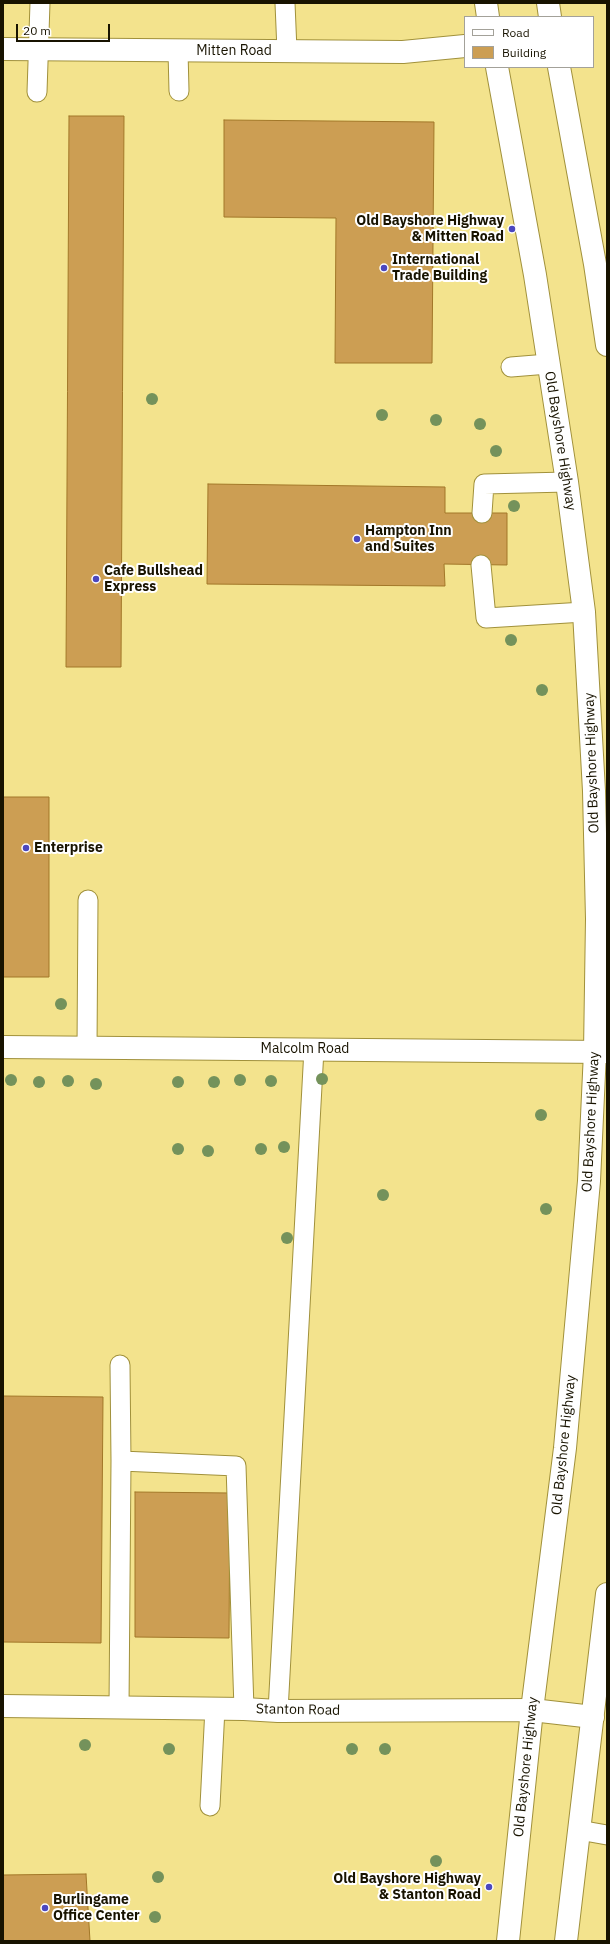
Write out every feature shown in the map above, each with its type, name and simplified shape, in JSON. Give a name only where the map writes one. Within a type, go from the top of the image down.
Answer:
[{"type":"main road","points":[[486,3],[488,16]]},
{"type":"main road","points":[[548,3],[550,16]]},
{"type":"main road","name":"Mitten Road","points":[[3,49],[403,52],[464,46]]},
{"type":"main road","name":"Old Bayshore Highway","points":[[497,68],[534,275],[567,482],[584,612],[594,799],[601,1052],[565,1448],[532,1710],[508,1941]]},
{"type":"main road","points":[[559,68],[595,264],[607,345]]},
{"type":"main road","name":"Malcolm Road","points":[[3,1047],[601,1052]]},
{"type":"main road","points":[[566,1941],[593,1717],[604,1658],[607,1594]]},
{"type":"main road","name":"Stanton Road","points":[[3,1706],[278,1710],[532,1710],[593,1717]]},
{"type":"lane","points":[[37,92],[37,50],[40,3]]},
{"type":"lane","points":[[285,3],[287,52]]},
{"type":"lane","points":[[178,51],[179,90]]},
{"type":"lane","points":[[511,367],[548,364]]},
{"type":"lane","points":[[482,513],[484,484],[567,482]]},
{"type":"lane","points":[[482,565],[486,618],[584,612]]},
{"type":"lane","points":[[87,1048],[88,900]]},
{"type":"lane","points":[[278,1710],[307,1211],[311,1076],[314,1049]]},
{"type":"lane","points":[[119,1707],[121,1461],[120,1365]]},
{"type":"lane","points":[[121,1461],[236,1466],[244,1709]]},
{"type":"lane","points":[[210,1806],[215,1708]]},
{"type":"lane","points":[[579,1830],[607,1835]]},
{"type":"building","points":[[69,116],[124,116],[121,667],[66,667]]},
{"type":"building","name":"International Trade Building","points":[[224,120],[434,122],[432,363],[335,363],[336,218],[224,217]]},
{"type":"building","name":"Hampton Inn and Suites","points":[[208,484],[445,487],[445,513],[507,513],[507,565],[444,564],[445,586],[207,584]]},
{"type":"building","name":"Enterprise","points":[[3,797],[49,797],[49,977],[3,977]]},
{"type":"building","points":[[3,1396],[103,1397],[101,1643],[3,1642]]},
{"type":"building","points":[[135,1492],[230,1493],[229,1638],[135,1637]]},
{"type":"building","name":"Burlingame Office Center","points":[[86,1874],[90,1941],[3,1941],[3,1875]]},
{"type":"place","name":"Old Bayshore Highway & Mitten Road","points":[[512,229]]},
{"type":"place","name":"International Trade Building","points":[[384,268]]},
{"type":"place","name":"Hampton Inn and Suites","points":[[357,539]]},
{"type":"place","name":"Cafe Bullshead Express","points":[[96,579]]},
{"type":"place","name":"Enterprise","points":[[26,848]]},
{"type":"place","name":"Old Bayshore Highway & Stanton Road","points":[[489,1887]]},
{"type":"place","name":"Burlingame Office Center","points":[[45,1908]]}]
